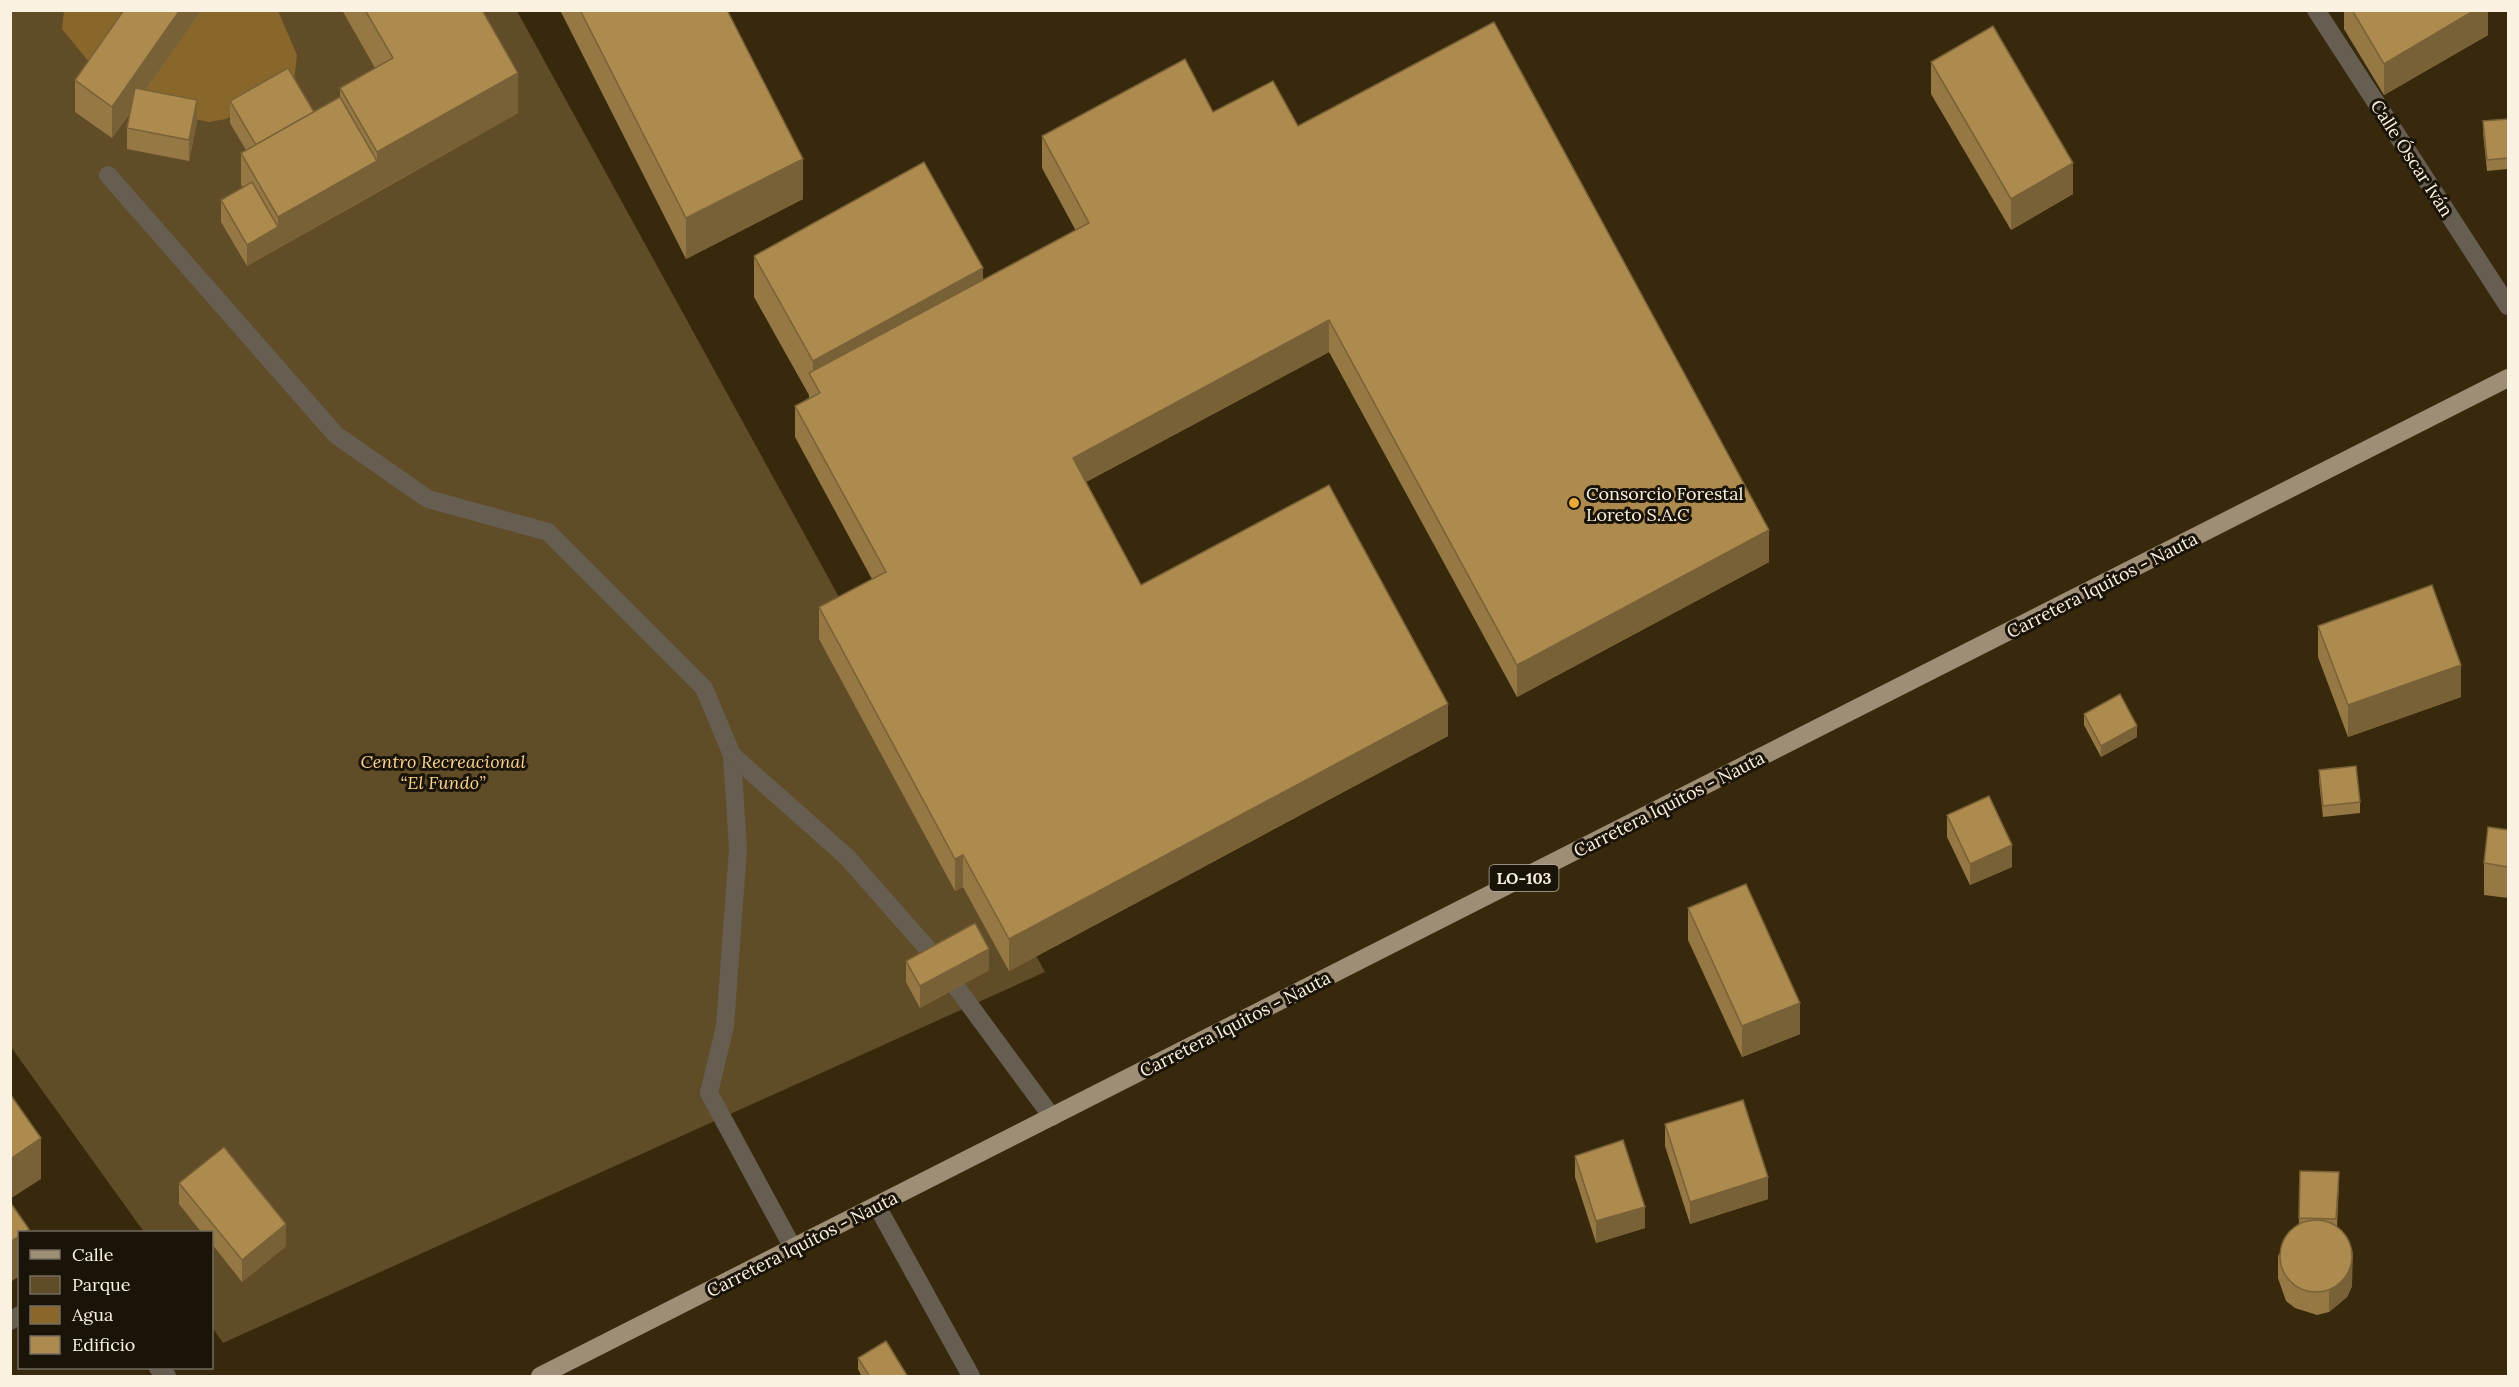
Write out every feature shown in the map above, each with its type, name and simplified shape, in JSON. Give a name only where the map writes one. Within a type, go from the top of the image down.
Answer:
[{"type":"main road","name":"Carretera Iquitos - Nauta","points":[[540,1377],[2508,378]]},
{"type":"street","name":"Calle Óscar Iván","points":[[2316,10],[2508,306]]},
{"type":"street","points":[[108,175],[336,435],[428,499],[548,532],[704,688],[732,755],[738,849],[725,1026],[709,1093],[793,1248]]},
{"type":"street","points":[[732,755],[847,857],[941,964]]},
{"type":"street","points":[[957,988],[1052,1117]]},
{"type":"street","points":[[877,1206],[972,1377]]},
{"type":"green space","name":"Centro Recreacional “El Fundo”","points":[[11,11],[517,11],[1045,972],[223,1343],[213,1328],[213,1231],[143,1231],[11,1047]]},
{"type":"water","points":[[64,11],[278,11],[297,55],[294,81],[226,119],[209,122],[180,116],[111,89],[62,29]]},
{"type":"building","points":[[124,10],[180,10],[112,107],[75,80]]},
{"type":"building","points":[[365,10],[482,10],[518,73],[377,152],[340,88],[393,58]]},
{"type":"building","points":[[580,10],[727,10],[803,159],[686,218]]},
{"type":"building","points":[[2352,10],[2475,10],[2384,64]]},
{"type":"building","name":"Consorcio Forestal Loreto S.A.C","points":[[1494,22],[1769,530],[1517,665],[1329,320],[1073,458],[1141,585],[1329,485],[1448,704],[1009,939],[963,855],[955,859],[819,607],[886,572],[795,406],[820,393],[809,373],[1089,223],[1042,136],[1185,59],[1213,112],[1273,81],[1298,126]]},
{"type":"building","points":[[1993,26],[2073,163],[2011,199],[1931,62]]},
{"type":"building","points":[[288,68],[314,112],[256,145],[230,101]]},
{"type":"building","points":[[135,88],[197,100],[189,140],[127,128]]},
{"type":"building","points":[[340,97],[377,161],[278,217],[241,153]]},
{"type":"building","points":[[2508,119],[2508,158],[2487,160],[2483,121]]},
{"type":"building","points":[[924,162],[983,268],[813,361],[754,256]]},
{"type":"building","points":[[252,182],[278,227],[247,245],[221,200]]},
{"type":"building","points":[[2432,585],[2461,665],[2348,705],[2318,626]]},
{"type":"building","points":[[2120,694],[2137,726],[2101,746],[2084,714]]},
{"type":"building","points":[[2356,766],[2360,802],[2323,806],[2319,770]]},
{"type":"building","points":[[1989,796],[2012,845],[1970,864],[1947,815]]},
{"type":"building","points":[[2488,827],[2508,830],[2508,867],[2484,863]]},
{"type":"building","points":[[1746,884],[1800,1003],[1742,1026],[1688,908]]},
{"type":"building","points":[[975,923],[989,949],[920,986],[906,961]]},
{"type":"building","points":[[10,1094],[41,1138],[10,1159]]},
{"type":"building","points":[[1743,1100],[1768,1177],[1690,1202],[1665,1124]]},
{"type":"building","points":[[1623,1140],[1645,1207],[1596,1221],[1575,1156]]},
{"type":"building","points":[[224,1147],[286,1224],[242,1260],[179,1183]]},
{"type":"building","points":[[2300,1171],[2339,1172],[2336,1219],[2299,1218]]},
{"type":"building","points":[[10,1202],[29,1229],[18,1231],[18,1237],[10,1242]]},
{"type":"building","points":[[2323,1220],[2342,1230],[2350,1242],[2352,1256],[2350,1270],[2342,1282],[2330,1290],[2309,1292],[2290,1282],[2282,1270],[2280,1249],[2290,1230],[2302,1222]]},
{"type":"building","points":[[886,1341],[908,1377],[870,1377],[858,1358]]},
{"type":"place","name":"Consorcio Forestal Loreto S.A.C","points":[[1574,503]]}]
